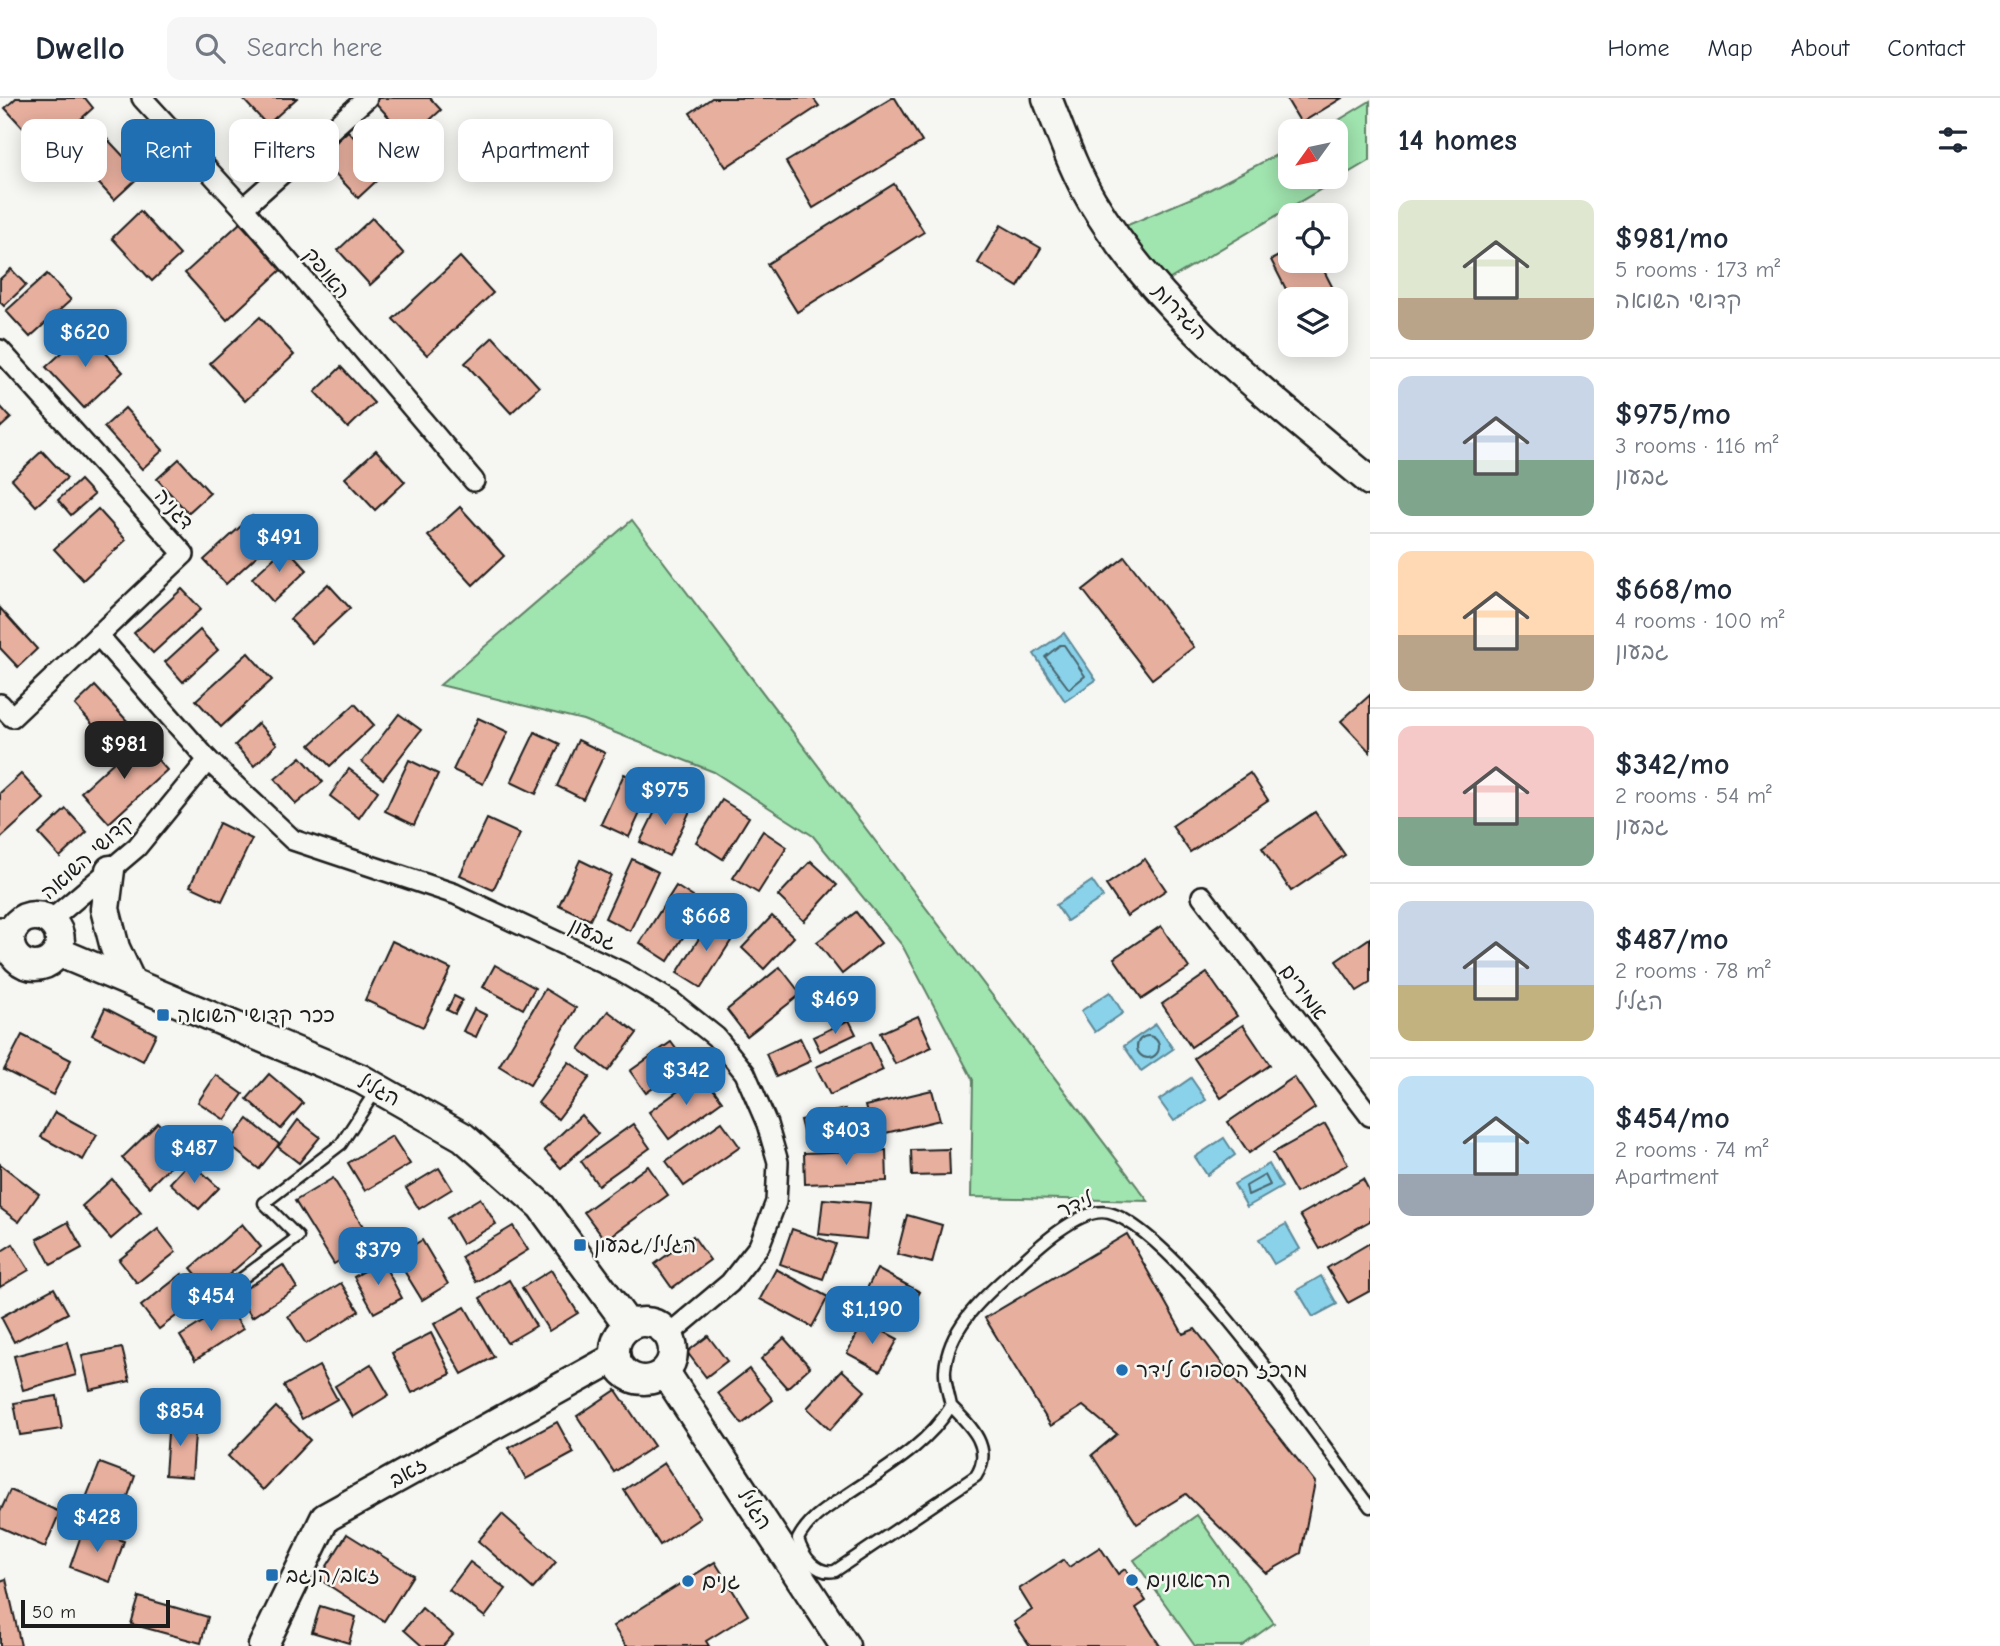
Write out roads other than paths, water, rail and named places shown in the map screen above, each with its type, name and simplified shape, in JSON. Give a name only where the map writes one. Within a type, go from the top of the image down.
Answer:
[{"type":"street","name":"האופק","points":[[142,98],[243,208],[474,481]]},
{"type":"street","points":[[243,208],[367,98]]},
{"type":"street","name":"הגדרות","points":[[1047,98],[1091,198],[1146,276],[1190,325],[1370,481]]},
{"type":"street","name":"דגניה","points":[[0,350],[184,554],[98,635],[6,710]]},
{"type":"street","points":[[98,635],[208,760]]},
{"type":"street","name":"קדושי השואה","points":[[51,920],[137,847],[208,760]]},
{"type":"street","name":"גבעון","points":[[208,760],[293,840],[455,894],[622,972],[671,1001],[716,1037],[746,1073],[767,1124],[778,1162],[776,1202],[759,1246],[730,1283],[667,1335]]},
{"type":"street","points":[[110,870],[105,909],[115,948],[130,980]]},
{"type":"street","name":"אמירים","points":[[1202,897],[1370,1116]]},
{"type":"street","points":[[43,916],[51,920],[60,935],[58,952],[44,965],[10,967],[11,949],[6,930],[26,917],[43,916]]},
{"type":"street","name":"הגליל","points":[[58,952],[130,980],[377,1088],[463,1137],[541,1206],[629,1326]]},
{"type":"street","points":[[644,1321],[654,1323],[667,1335],[674,1350],[673,1360],[657,1376],[627,1374],[616,1357],[617,1342],[629,1326],[644,1321]]},
{"type":"street","name":"זאב","points":[[263,1646],[324,1518],[616,1357]]},
{"type":"street","name":"הגליל","points":[[657,1376],[825,1646]]},
{"type":"street","name":"הגליל","points":[[657,1376],[845,1646]]},
{"type":"lane","points":[[237,1282],[298,1237],[264,1203],[341,1144],[377,1088]]},
{"type":"lane","name":"לידר","points":[[951,1406],[945,1370],[958,1327],[996,1286],[1055,1234],[1083,1217],[1107,1212],[1130,1223],[1161,1245],[1235,1330],[1370,1507]]},
{"type":"lane","points":[[951,1406],[971,1427],[980,1442],[984,1455],[983,1466],[976,1476],[835,1571],[827,1572],[816,1568],[799,1544],[801,1533],[812,1518],[908,1453],[939,1427],[951,1406]]},
{"type":"water","points":[[1064,633],[1096,680],[1065,701],[1034,654]]},
{"type":"water","points":[[1092,881],[1103,897],[1067,921],[1056,905]]},
{"type":"water","points":[[1110,992],[1123,1013],[1095,1032],[1081,1011]]},
{"type":"water","points":[[1156,1024],[1173,1049],[1141,1071],[1124,1046]]},
{"type":"water","points":[[1191,1078],[1206,1100],[1174,1121],[1159,1100]]},
{"type":"water","points":[[1224,1138],[1235,1155],[1207,1175],[1195,1157]]},
{"type":"water","points":[[1269,1164],[1282,1187],[1247,1207],[1234,1184]]},
{"type":"water","points":[[1286,1224],[1300,1249],[1274,1264],[1259,1239]]},
{"type":"water","points":[[1321,1276],[1337,1304],[1313,1317],[1297,1290]]},
{"type":"place","name":"ככר קדושי השואה","points":[[163,1015]]},
{"type":"place","name":"הגליל/גבעון","points":[[580,1245]]},
{"type":"place","name":"מרכז הספורט לידר","points":[[1122,1370]]},
{"type":"place","name":"זאב/הנגב","points":[[272,1575]]},
{"type":"place","name":"הראשונים","points":[[1132,1580]]},
{"type":"place","name":"גנים","points":[[688,1581]]}]
